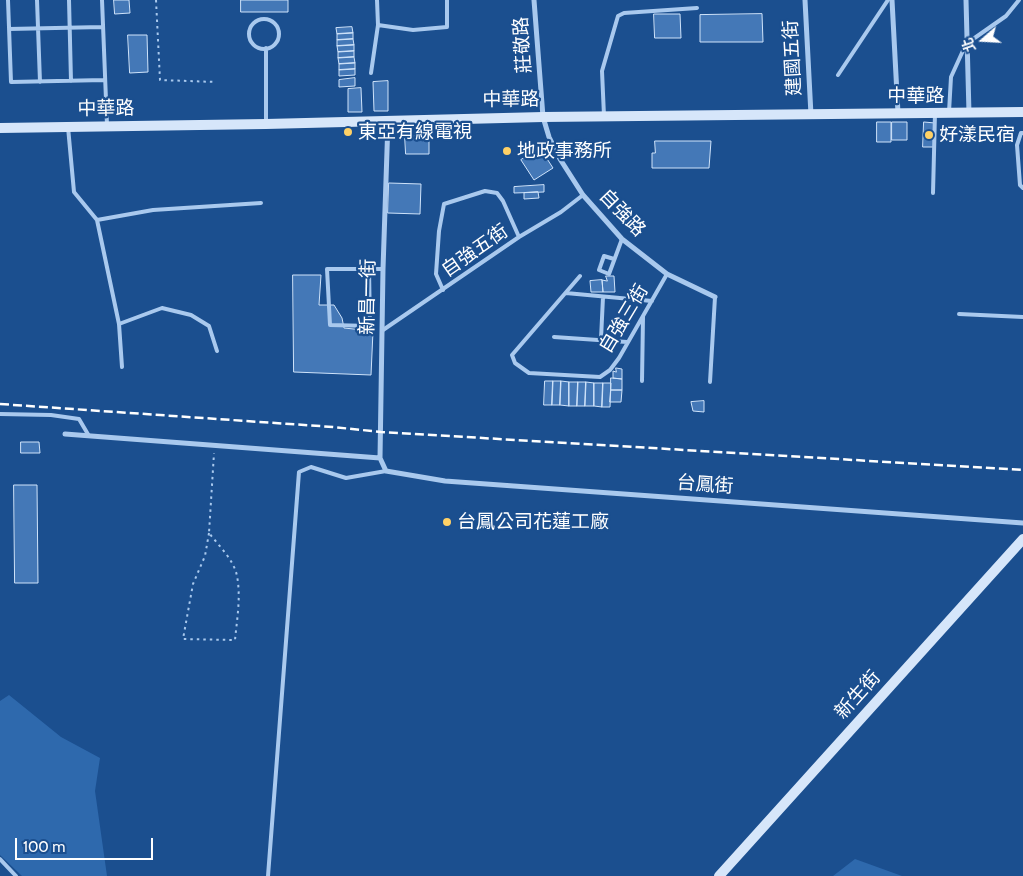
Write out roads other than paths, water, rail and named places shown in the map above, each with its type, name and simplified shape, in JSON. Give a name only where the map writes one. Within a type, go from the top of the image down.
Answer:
[{"type":"street","name":"莊敬路","points":[[534,0],[543,118]]},
{"type":"street","name":"建國五街","points":[[805,0],[811,115]]},
{"type":"street","points":[[892,0],[898,113]]},
{"type":"street","points":[[966,0],[969,113]]},
{"type":"street","name":"中華路","points":[[0,128],[604,117],[1023,112]]},
{"type":"street","name":"自強路","points":[[543,118],[549,137],[583,195],[622,239],[667,274],[715,297]]},
{"type":"street","name":"新昌一街","points":[[386,471],[380,458],[388,121]]},
{"type":"street","points":[[65,434],[380,458]]},
{"type":"street","name":"台鳳街","points":[[386,471],[445,481],[1023,523]]},
{"type":"street","name":"新生街","points":[[719,876],[1023,539]]},
{"type":"lane","points":[[8,0],[11,82],[104,80]]},
{"type":"lane","points":[[37,0],[40,82]]},
{"type":"lane","points":[[69,0],[71,81]]},
{"type":"lane","points":[[102,0],[107,127]]},
{"type":"lane","points":[[371,73],[378,25],[377,0]]},
{"type":"lane","points":[[378,25],[413,30],[447,27],[448,0]]},
{"type":"lane","points":[[838,75],[888,0]]},
{"type":"lane","points":[[949,113],[951,77],[966,44],[1006,16],[1019,0]]},
{"type":"lane","points":[[604,117],[602,71],[618,16],[624,13],[698,8]]},
{"type":"lane","points":[[260,20],[270,20],[278,30],[277,42],[271,47],[266,48],[253,43],[250,36],[252,26],[260,20]]},
{"type":"lane","points":[[9,29],[102,27]]},
{"type":"lane","points":[[266,48],[266,124]]},
{"type":"lane","points":[[932,193],[934,113]]},
{"type":"lane","points":[[68,127],[74,192],[97,220],[119,324],[122,367]]},
{"type":"lane","points":[[1023,133],[1021,133],[1017,145],[1021,161],[1020,185],[1023,188]]},
{"type":"lane","points":[[443,290],[436,274],[439,231],[444,204],[485,191],[496,192],[503,201],[519,237]]},
{"type":"lane","name":"自強五街","points":[[383,330],[519,237],[561,212],[583,195]]},
{"type":"lane","points":[[97,220],[154,210],[261,203]]},
{"type":"lane","points":[[614,259],[604,256],[599,270],[609,274],[622,239]]},
{"type":"lane","points":[[369,269],[370,326],[330,325],[327,268],[383,269]]},
{"type":"lane","name":"自強三街","points":[[566,293],[512,355],[515,363],[529,373],[600,377],[610,370],[667,274]]},
{"type":"lane","points":[[566,293],[580,276]]},
{"type":"lane","points":[[566,293],[652,301]]},
{"type":"lane","points":[[601,339],[603,297]]},
{"type":"lane","points":[[710,382],[715,297]]},
{"type":"lane","points":[[119,324],[162,308],[191,315],[209,326],[217,351]]},
{"type":"lane","points":[[959,314],[1023,317]]},
{"type":"lane","points":[[642,381],[643,315]]},
{"type":"lane","points":[[554,337],[627,342]]},
{"type":"lane","points":[[0,414],[52,415],[79,419],[89,436]]},
{"type":"lane","points":[[268,876],[299,472],[312,467],[346,478],[386,471]]},
{"type":"lane","points":[[0,859],[16,876]]},
{"type":"railway","points":[[0,404],[381,432],[1023,470]]},
{"type":"place","name":"東亞有線電視","points":[[348,132]]},
{"type":"place","name":"好漾民宿","points":[[929,135]]},
{"type":"place","name":"地政事務所","points":[[507,151]]},
{"type":"place","name":"台鳳公司花蓮工廠","points":[[447,522]]}]
